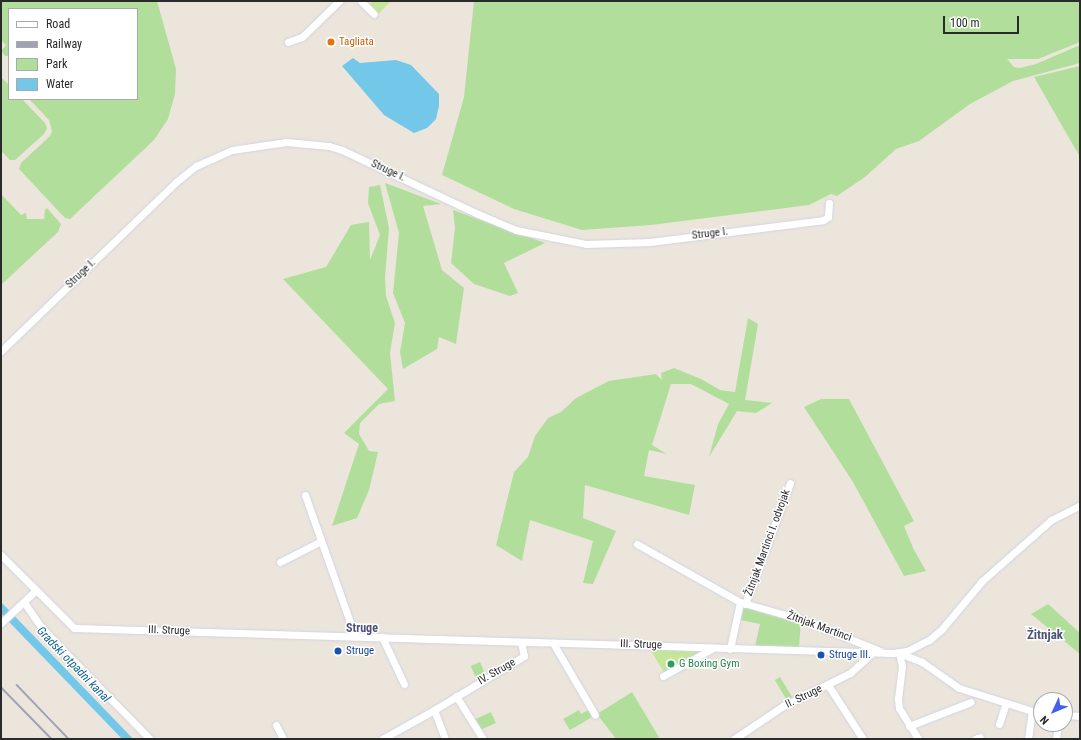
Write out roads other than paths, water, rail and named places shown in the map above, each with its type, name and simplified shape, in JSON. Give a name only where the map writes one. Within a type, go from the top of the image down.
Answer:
[{"type":"street","points":[[288,42],[302,37],[339,1]]},
{"type":"street","points":[[361,1],[374,14]]},
{"type":"street","name":"Struge I.","points":[[1,351],[176,182],[196,166],[232,150],[286,142],[317,145],[342,150],[478,214],[516,230],[586,244],[650,242],[823,220],[828,217],[829,203]]},
{"type":"street","name":"Žitnjak Martinci I. odvojak","points":[[743,603],[790,483]]},
{"type":"street","points":[[305,496],[355,636]]},
{"type":"street","name":"Žitnjak Martinci","points":[[637,544],[743,603],[803,620],[886,653],[899,652],[922,644],[935,635],[982,580],[1051,520],[1080,505]]},
{"type":"street","points":[[280,562],[321,541]]},
{"type":"street","name":"III. Struge","points":[[1,555],[74,628],[382,636],[521,642],[886,653]]},
{"type":"street","points":[[3,622],[36,591]]},
{"type":"street","points":[[24,602],[38,623],[54,641],[150,739]]},
{"type":"street","points":[[730,649],[743,603]]},
{"type":"street","points":[[382,636],[404,684]]},
{"type":"street","name":"IV. Struge","points":[[382,739],[434,710],[524,656],[521,642]]},
{"type":"street","points":[[553,643],[595,715]]},
{"type":"street","points":[[663,676],[713,648]]},
{"type":"street","points":[[899,652],[922,662],[959,688],[1032,711],[1028,739]]},
{"type":"street","points":[[899,652],[902,666],[899,703],[901,712],[917,737],[908,739]]},
{"type":"street","name":"II. Struge","points":[[734,739],[784,706],[850,673],[872,653]]},
{"type":"street","points":[[828,685],[864,739]]},
{"type":"street","points":[[456,696],[483,739]]},
{"type":"street","points":[[909,726],[971,702]]},
{"type":"street","points":[[999,724],[1006,703]]},
{"type":"street","points":[[434,710],[445,739]]},
{"type":"street","points":[[276,725],[283,739]]},
{"type":"water","points":[[353,58],[360,63],[396,60],[411,65],[439,94],[439,106],[436,119],[427,128],[414,133],[384,115],[342,66]]},
{"type":"water","points":[[1,602],[133,739],[122,739],[1,614]]},
{"type":"railway","points":[[17,685],[69,739]]},
{"type":"railway","points":[[1,687],[52,739]]},
{"type":"place","name":"Tagliata","points":[[331,42]]},
{"type":"place","name":"Struge","points":[[338,651]]},
{"type":"place","name":"Struge III.","points":[[821,655]]},
{"type":"place","name":"G Boxing Gym","points":[[671,664]]},
{"type":"district","name":"Struge","points":[[362,629]]},
{"type":"district","name":"Žitnjak","points":[[1045,635]]},
{"type":"water label","name":"Gradski otpadni kanal","points":[[73,665]]}]
